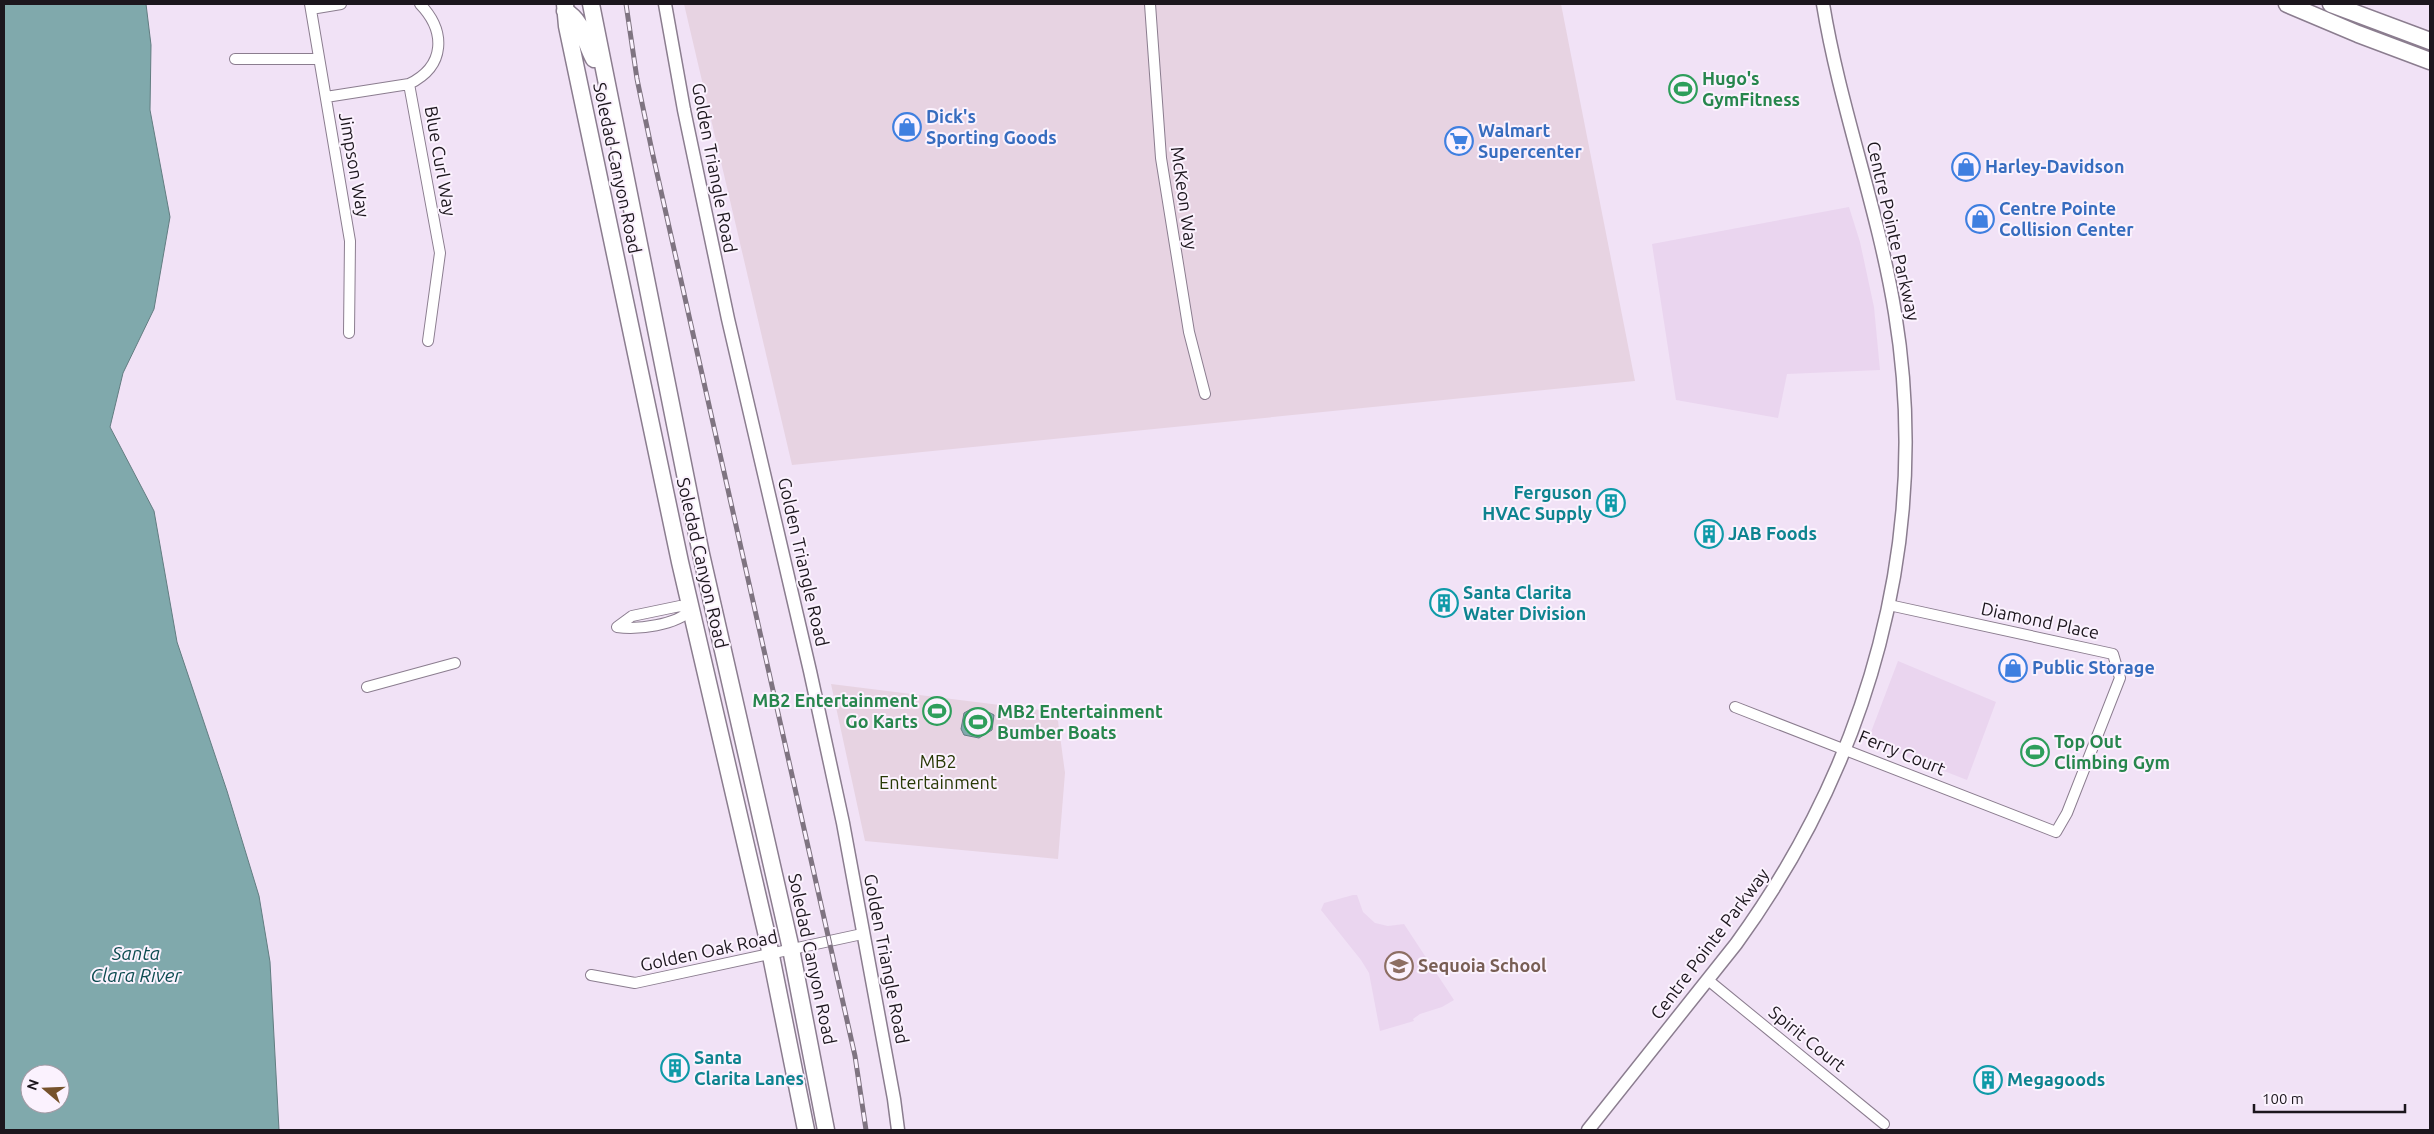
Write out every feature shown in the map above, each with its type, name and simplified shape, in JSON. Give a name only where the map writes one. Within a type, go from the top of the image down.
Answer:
[{"type":"main road","name":"Soledad Canyon Road","points":[[591,4],[707,582],[739,712],[791,949],[826,1130]]},
{"type":"main road","points":[[2287,4],[2358,34],[2430,61]]},
{"type":"main road","points":[[2331,4],[2430,41]]},
{"type":"main road","name":"Soledad Canyon Road","points":[[569,12],[691,610],[771,954],[806,1130]]},
{"type":"main road","points":[[569,12],[580,24],[591,55],[607,85]]},
{"type":"main road","points":[[673,415],[671,431],[676,470],[700,588],[699,597],[691,610],[697,611],[708,623],[724,692],[739,712]]},
{"type":"street","points":[[310,6],[341,4]]},
{"type":"street","name":"Blue Curl Way","points":[[420,4],[432,17],[439,35],[438,53],[432,65],[425,74],[409,84],[440,253],[428,341]]},
{"type":"street","name":"Golden Triangle Road","points":[[665,4],[686,119],[728,319],[843,823],[862,934],[893,1093],[898,1130]]},
{"type":"street","name":"McKeon Way","points":[[1150,4],[1161,158],[1189,332],[1205,394]]},
{"type":"street","name":"Centre Pointe Parkway","points":[[1588,1130],[1708,980],[1758,914],[1793,858],[1819,810],[1846,748],[1876,661],[1889,605],[1899,539],[1904,481],[1905,430],[1901,356],[1888,273],[1840,84],[1823,4]]},
{"type":"street","name":"Jimpson Way","points":[[310,6],[350,241],[349,333]]},
{"type":"street","points":[[235,59],[319,59]]},
{"type":"street","points":[[326,97],[409,84]]},
{"type":"street","name":"Diamond Place","points":[[1889,605],[2114,654],[2120,678],[2067,813],[2056,832]]},
{"type":"street","points":[[680,606],[691,610],[683,618],[634,630],[618,627],[632,616],[680,606]]},
{"type":"street","points":[[367,687],[455,663]]},
{"type":"street","name":"Ferry Court","points":[[1735,707],[1846,748],[2056,832]]},
{"type":"street","name":"Golden Oak Road","points":[[591,975],[635,984],[862,934]]},
{"type":"street","name":"Spirit Court","points":[[1708,980],[1884,1124]]},
{"type":"shaded area","points":[[684,4],[1561,4],[1635,381],[792,465]]},
{"type":"shaded area","points":[[1849,207],[1860,242],[1874,307],[1880,370],[1787,374],[1778,418],[1676,400],[1652,244]]},
{"type":"shaded area","points":[[1898,661],[1996,702],[1967,780],[1875,744],[1871,732]]},
{"type":"shaded area","name":"MB2 Entertainment","points":[[831,684],[1049,711],[1058,721],[1065,773],[1058,859],[865,841]]},
{"type":"shaded area","name":"Sequoia School","points":[[1357,895],[1363,912],[1375,923],[1388,926],[1404,924],[1454,1000],[1442,1007],[1420,1014],[1413,1019],[1414,1021],[1380,1031],[1369,973],[1361,960],[1321,910],[1324,903]]},
{"type":"water","name":"Santa Clara River","points":[[4,4],[146,4],[151,45],[150,110],[170,217],[154,309],[123,373],[110,427],[154,511],[177,642],[227,791],[259,896],[270,962],[279,1130],[4,1130]]},
{"type":"water","name":"MB2 Entertainment Bumber Boats","points":[[971,709],[989,712],[994,715],[992,730],[979,738],[964,735],[961,729],[964,713]]},
{"type":"railway","points":[[626,4],[637,79],[652,151],[855,1056],[866,1130]]},
{"type":"place","name":"Hugo's GymFitness","points":[[1683,89]]},
{"type":"place","name":"Dick's Sporting Goods","points":[[907,127]]},
{"type":"place","name":"Walmart Supercenter","points":[[1459,141]]},
{"type":"place","name":"Harley-Davidson","points":[[1966,167]]},
{"type":"place","name":"Centre Pointe Collision Center","points":[[1980,219]]},
{"type":"place","name":"Ferguson HVAC Supply","points":[[1611,503]]},
{"type":"place","name":"JAB Foods","points":[[1709,534]]},
{"type":"place","name":"Santa Clarita Water Division","points":[[1444,603]]},
{"type":"place","name":"Public Storage","points":[[2013,668]]},
{"type":"place","name":"MB2 Entertainment Go Karts","points":[[937,711]]},
{"type":"place","name":"MB2 Entertainment Bumber Boats","points":[[978,722]]},
{"type":"place","name":"Top Out Climbing Gym","points":[[2035,752]]},
{"type":"place","name":"Sequoia School","points":[[1399,966]]},
{"type":"place","name":"Santa Clarita Lanes","points":[[675,1068]]},
{"type":"place","name":"Megagoods","points":[[1988,1080]]}]
